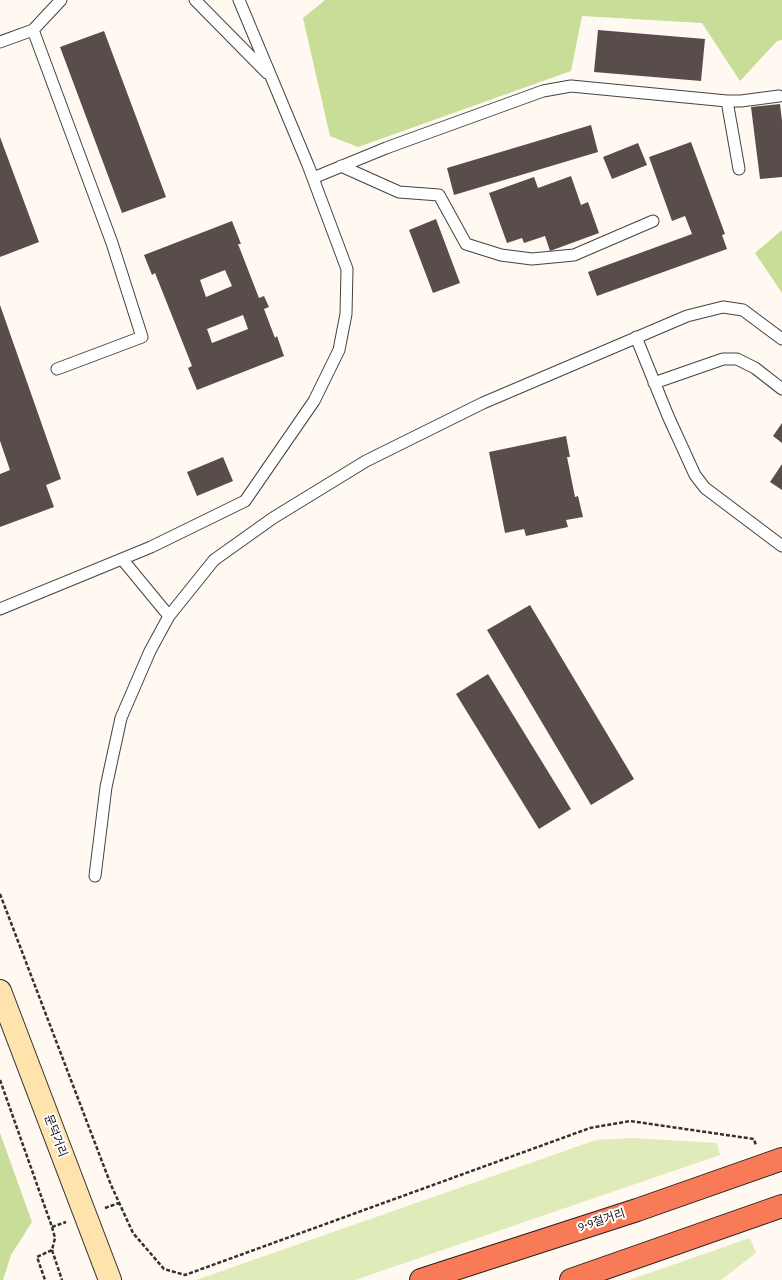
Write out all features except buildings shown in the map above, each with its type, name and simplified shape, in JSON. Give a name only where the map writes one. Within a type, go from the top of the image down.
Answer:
[{"type":"highway","name":"9·9절거리","points":[[420,1280],[637,1210],[772,1162]]},
{"type":"highway","points":[[571,1280],[782,1206]]},
{"type":"main road","name":"문덕거리","points":[[0,991],[110,1280]]},
{"type":"lane","points":[[0,42],[33,30],[61,0]]},
{"type":"lane","points":[[195,0],[272,78]]},
{"type":"lane","points":[[0,609],[151,547],[245,501],[314,401],[339,350],[346,314],[347,269],[313,178],[239,0]]},
{"type":"lane","points":[[33,30],[112,243],[142,337],[57,369]]},
{"type":"lane","points":[[313,178],[386,148],[543,91],[571,86],[727,101],[741,101],[779,96]]},
{"type":"lane","points":[[727,101],[739,170]]},
{"type":"lane","points":[[341,166],[398,192],[439,195],[466,244],[502,255],[532,259],[574,255],[653,222]]},
{"type":"lane","points":[[95,876],[106,787],[121,718],[150,651],[170,616],[214,560],[273,518],[366,461],[483,403],[687,316],[723,307],[743,310],[782,339]]},
{"type":"lane","points":[[636,338],[694,475],[705,488],[782,546]]},
{"type":"lane","points":[[654,383],[723,359],[737,360],[755,368],[782,389]]},
{"type":"lane","points":[[122,559],[170,616]]},
{"type":"path","points":[[0,894],[111,1185],[133,1233],[164,1269],[185,1275],[590,1128],[630,1121],[754,1139],[772,1162]]},
{"type":"path","points":[[0,1080],[52,1227],[55,1238],[52,1250],[62,1280]]},
{"type":"path","points":[[45,1280],[37,1257],[52,1250]]},
{"type":"green space","points":[[325,0],[782,0],[782,40],[777,41],[740,81],[702,23],[582,16],[571,71],[358,147],[330,136],[303,18]]},
{"type":"green space","points":[[782,230],[782,293],[755,253]]},
{"type":"green space","points":[[0,1133],[32,1222],[11,1255],[3,1280],[0,1280]]},
{"type":"green space","points":[[632,1138],[717,1143],[720,1155],[355,1280],[196,1280],[596,1140]]},
{"type":"green space","points":[[750,1238],[756,1253],[721,1280],[629,1280]]}]
